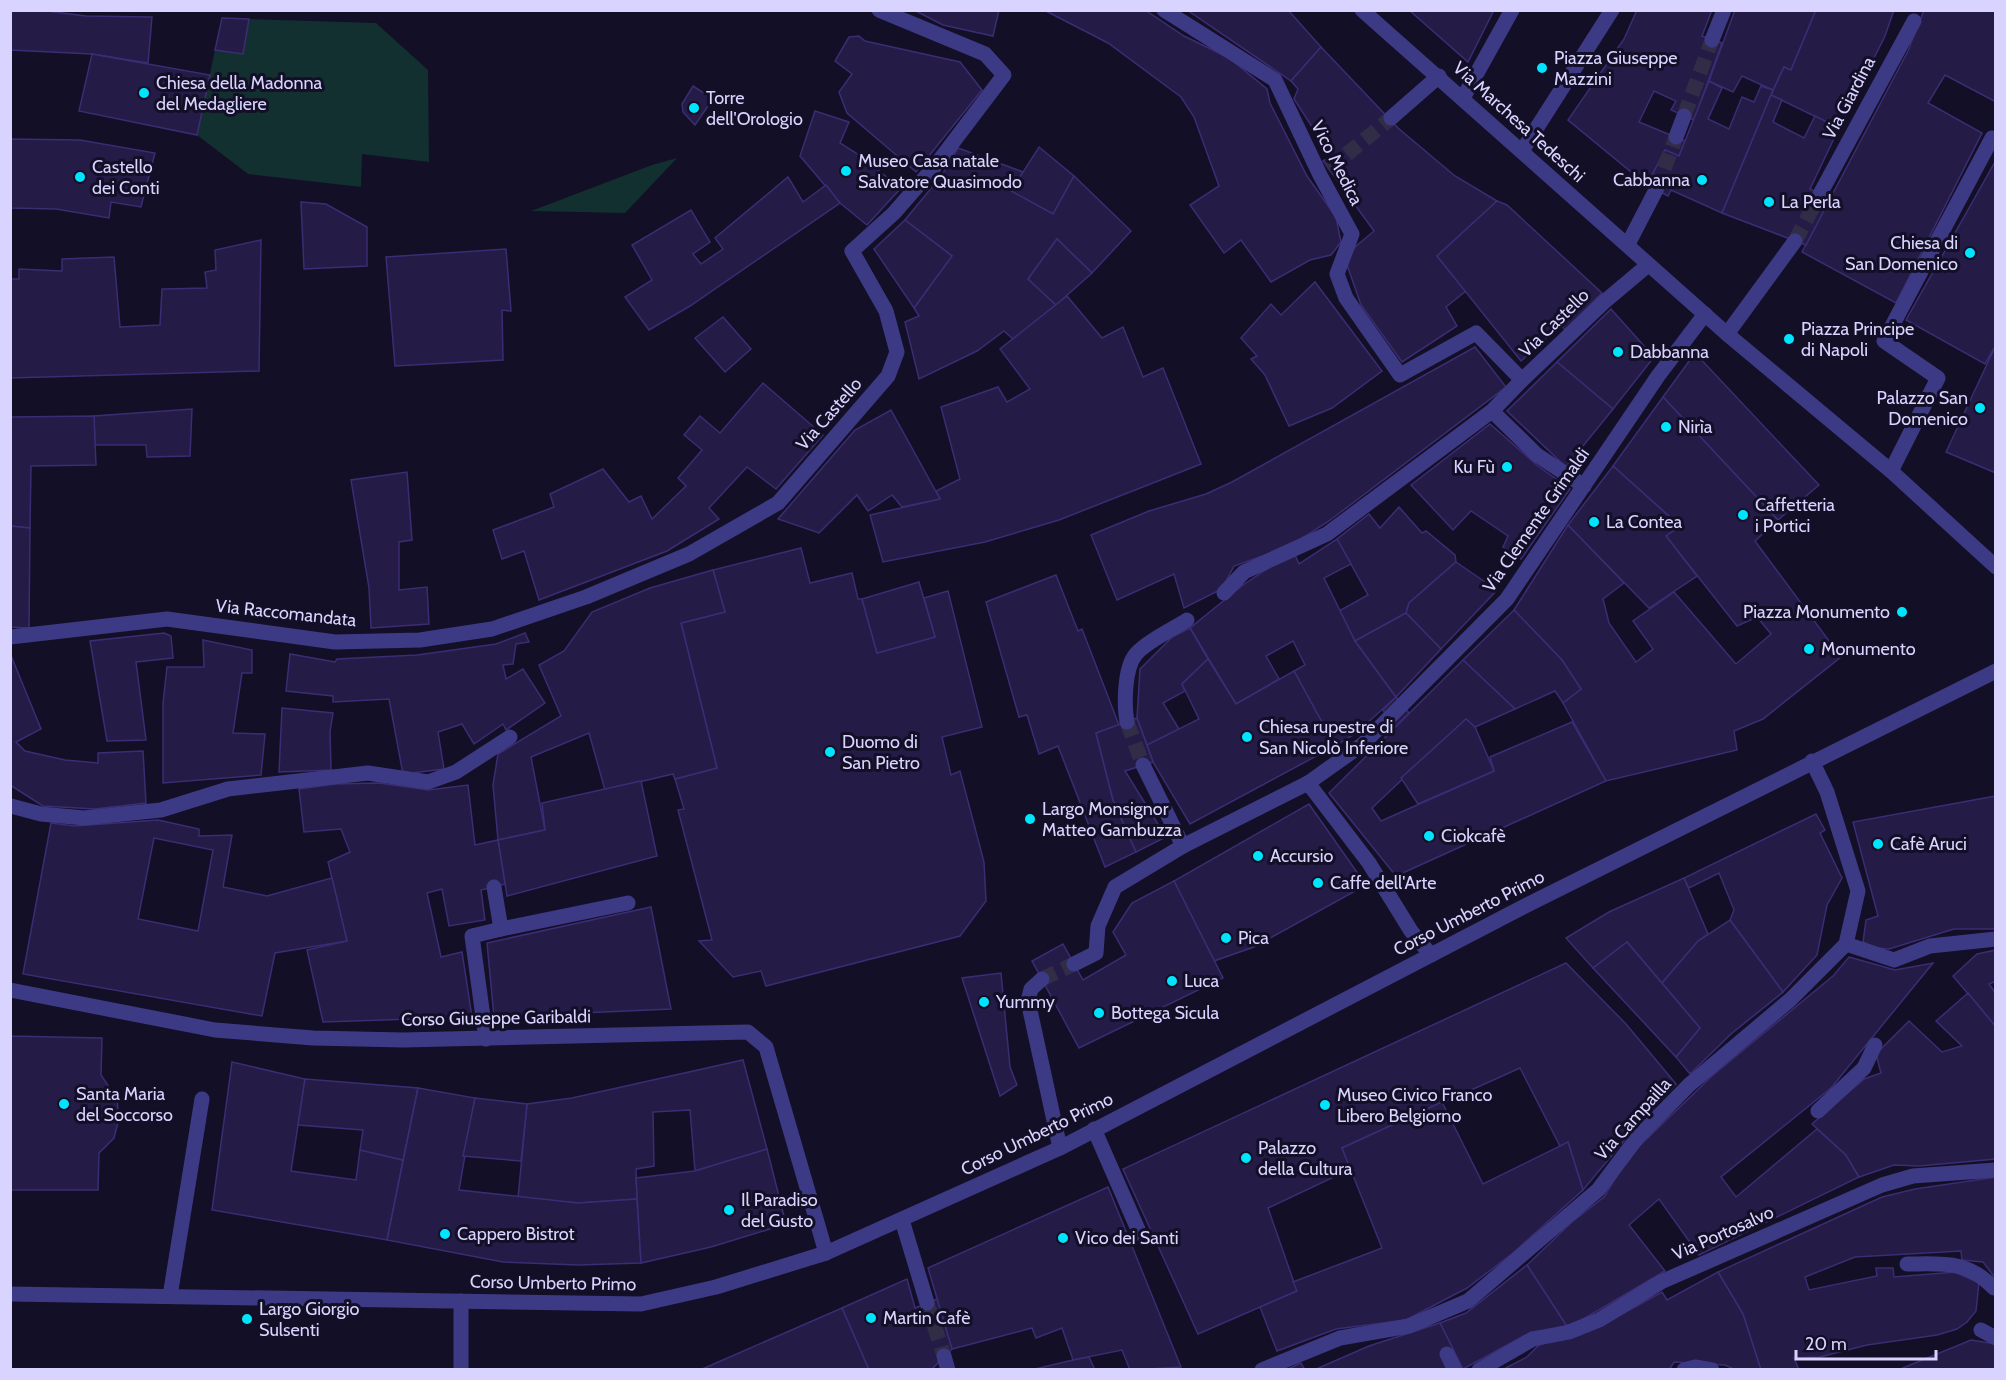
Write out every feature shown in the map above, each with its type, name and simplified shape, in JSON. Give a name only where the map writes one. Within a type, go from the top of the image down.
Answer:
[{"type":"street","name":"Via Castello","points":[[689,554],[778,503],[888,376],[897,352],[886,312],[852,251],[894,213],[935,166],[1004,75],[985,54],[879,10]]},
{"type":"street","name":"Vico Medica","points":[[1164,10],[1247,60],[1275,80],[1324,172],[1352,234],[1336,274],[1346,298],[1400,375]]},
{"type":"street","name":"Via Marchesa Tedeschi","points":[[1362,10],[1727,334],[1891,471],[1995,567]]},
{"type":"street","points":[[1463,98],[1512,10]]},
{"type":"street","points":[[1522,152],[1612,10]]},
{"type":"street","points":[[1712,40],[1724,10]]},
{"type":"street","name":"Via Giardina","points":[[1820,194],[1914,21]]},
{"type":"street","points":[[1391,118],[1438,76]]},
{"type":"street","points":[[1676,137],[1684,116]]},
{"type":"street","points":[[1891,471],[1938,378],[1884,341],[1992,138]]},
{"type":"street","points":[[1628,244],[1656,190]]},
{"type":"street","points":[[1727,334],[1795,241]]},
{"type":"street","name":"Via Castello","points":[[1400,375],[1476,333],[1522,380],[1604,302],[1648,265]]},
{"type":"street","name":"Via Clemente Grimaldi","points":[[1074,964],[1096,952],[1098,926],[1115,887],[1183,846],[1308,783],[1363,744],[1507,599],[1658,376],[1705,314]]},
{"type":"street","points":[[1224,593],[1244,572],[1327,534],[1492,411],[1522,380]]},
{"type":"street","points":[[1492,411],[1537,455],[1584,486]]},
{"type":"street","name":"Via Raccomandata","points":[[10,638],[167,619],[335,642],[420,640],[492,629],[586,597],[689,554]]},
{"type":"street","points":[[1127,722],[1125,708],[1127,677],[1135,654],[1187,620]]},
{"type":"street","name":"Corso Umberto Primo","points":[[10,1294],[641,1304],[716,1287],[826,1253],[1060,1148],[1812,761],[1995,672]]},
{"type":"street","points":[[11,806],[41,814],[84,818],[161,810],[228,789],[368,773],[428,782],[456,772],[510,737]]},
{"type":"street","points":[[1812,761],[1827,792],[1858,891],[1846,944],[1894,960],[1930,946],[1995,939]]},
{"type":"street","points":[[1143,765],[1183,846]]},
{"type":"street","points":[[1308,783],[1369,863],[1411,932],[1431,956]]},
{"type":"street","points":[[495,887],[501,929]]},
{"type":"street","points":[[486,1039],[472,936],[628,903]]},
{"type":"street","name":"Via Campailla","points":[[1262,1370],[1340,1338],[1430,1321],[1468,1300],[1598,1190],[1637,1138],[1689,1085],[1790,1000],[1846,944]]},
{"type":"street","points":[[1042,979],[1031,988],[1028,1001],[1060,1148]]},
{"type":"street","name":"Corso Giuseppe Garibaldi","points":[[10,990],[215,1030],[313,1038],[486,1039],[748,1032],[765,1047],[826,1253]]},
{"type":"street","points":[[1818,1111],[1864,1068],[1875,1046]]},
{"type":"street","points":[[170,1296],[202,1099]]},
{"type":"street","points":[[1094,1129],[1140,1234]]},
{"type":"street","name":"Via Portosalvo","points":[[1479,1370],[1533,1339],[1569,1332],[1599,1320],[1661,1282],[1882,1185],[1913,1176],[1995,1170]]},
{"type":"street","points":[[902,1220],[927,1303]]},
{"type":"street","points":[[1906,1264],[1945,1264],[1979,1272],[1994,1288]]},
{"type":"street","points":[[461,1301],[461,1370]]},
{"type":"street","points":[[1981,1330],[1995,1338]]},
{"type":"street","points":[[1447,1354],[1455,1370]]},
{"type":"street","points":[[1684,1370],[1695,1367],[1712,1370]]},
{"type":"green space","points":[[249,19],[376,23],[428,70],[429,162],[362,154],[361,187],[248,174],[197,135],[215,50],[243,53]]},
{"type":"green space","points":[[677,158],[625,213],[531,211],[652,165]]},
{"type":"building","points":[[10,10],[39,10],[86,16],[152,17],[148,63],[92,54],[10,50]]},
{"type":"building","points":[[914,10],[999,10],[993,36],[943,25]]},
{"type":"building","points":[[1044,10],[1145,10],[1184,36],[1229,58],[1267,89],[1270,103],[1307,176],[1336,217],[1341,242],[1331,255],[1310,260],[1271,282],[1241,240],[1224,253],[1190,205],[1219,186],[1194,117],[1181,97],[1108,43]]},
{"type":"building","points":[[1187,10],[1288,10],[1321,47],[1291,81]]},
{"type":"building","points":[[1409,10],[1494,10],[1468,62]]},
{"type":"building","points":[[1637,10],[1712,10],[1702,36],[1722,43],[1694,120],[1671,110],[1676,101],[1654,91],[1639,122],[1685,141],[1679,156],[1665,150],[1647,185],[1568,120],[1624,39]]},
{"type":"building","points":[[1735,10],[1816,10],[1791,70],[1784,67],[1773,90],[1742,76],[1733,92],[1709,81]]},
{"type":"building","points":[[1816,10],[1894,10],[1885,36],[1839,128],[1771,95],[1784,67],[1791,70]]},
{"type":"building","points":[[1924,10],[1996,10],[1996,102],[1945,75],[1928,103],[1982,133],[1896,303],[1802,252],[1908,51]]},
{"type":"building","points":[[222,18],[249,19],[243,54],[215,50]]},
{"type":"building","points":[[859,36],[865,41],[960,62],[982,90],[916,172],[847,113],[839,92],[852,74],[835,61],[849,37]]},
{"type":"building","points":[[1321,47],[1398,128],[1455,176],[1497,201],[1437,256],[1466,291],[1446,307],[1457,326],[1402,362],[1361,305],[1346,262],[1355,247],[1374,231],[1323,161],[1331,156],[1294,99],[1298,89],[1291,81]]},
{"type":"building","name":"Chiesa della Madonna del Medagliere","points":[[92,54],[210,75],[197,135],[79,111]]},
{"type":"building","points":[[1709,81],[1722,88],[1708,119],[1729,129],[1742,97],[1754,102],[1761,86],[1773,90],[1722,213],[1671,190],[1668,196],[1647,185],[1665,150],[1679,156]]},
{"type":"building","name":"Torre dell'Orologio","points":[[693,86],[713,99],[695,125],[683,112],[682,104]]},
{"type":"building","points":[[1771,95],[1782,100],[1773,122],[1804,138],[1815,116],[1839,128],[1810,189],[1830,199],[1806,245],[1722,213]]},
{"type":"building","name":"Museo Casa natale Salvatore Quasimodo","points":[[815,111],[849,122],[840,143],[901,188],[867,225],[840,203],[800,156]]},
{"type":"building","name":"Castello dei Conti","points":[[10,139],[80,140],[155,153],[141,207],[111,202],[109,218],[56,209],[10,208]]},
{"type":"building","points":[[1039,147],[1074,176],[1053,214],[1011,191]]},
{"type":"building","points":[[958,148],[1023,172],[1011,191],[1053,214],[1074,176],[1131,231],[1092,273],[1057,239],[1028,279],[1056,305],[1013,339],[1004,331],[977,351],[919,379],[905,322],[919,316],[914,308],[952,256],[905,220],[942,175]]},
{"type":"building","name":"Chiesa di San Domenico","points":[[1996,160],[1996,345],[1985,364],[1906,320]]},
{"type":"building","points":[[788,177],[803,202],[826,185],[840,203],[690,306],[649,330],[625,297],[652,280],[632,245],[691,210],[710,242],[693,254],[701,264],[723,249],[715,238]]},
{"type":"building","points":[[1497,201],[1507,205],[1602,293],[1565,330],[1561,325],[1521,361],[1437,256]]},
{"type":"building","points":[[301,202],[326,204],[367,227],[367,266],[304,269]]},
{"type":"building","points":[[905,220],[952,256],[914,308],[874,249]]},
{"type":"building","points":[[1057,239],[1092,273],[1056,305],[1028,279]]},
{"type":"building","points":[[261,240],[259,371],[10,378],[10,279],[19,279],[19,269],[62,271],[62,259],[114,257],[120,327],[160,325],[162,289],[207,288],[205,272],[216,270],[215,250]]},
{"type":"building","points":[[506,249],[511,311],[502,310],[503,360],[395,366],[386,257]]},
{"type":"building","points":[[1315,282],[1382,371],[1332,408],[1289,426],[1265,375],[1251,359],[1257,356],[1241,338],[1271,304],[1281,315]]},
{"type":"building","points":[[1067,296],[1102,338],[1123,327],[1143,377],[1163,368],[1201,464],[1059,520],[985,542],[883,562],[870,515],[940,499],[936,491],[960,479],[941,407],[998,387],[1007,402],[1030,389],[1000,349]]},
{"type":"building","points":[[1611,309],[1654,357],[1613,409],[1557,362]]},
{"type":"building","points":[[723,317],[751,349],[725,372],[695,338]]},
{"type":"building","name":"Palazzo San Domenico","points":[[1996,345],[1996,473],[1946,452]]},
{"type":"building","points":[[1475,347],[1506,387],[1329,521],[1290,546],[1234,566],[1222,589],[1184,608],[1174,574],[1117,600],[1091,535],[1149,511],[1206,494],[1232,482]]},
{"type":"building","points":[[1695,353],[1819,485],[1778,520],[1663,397]]},
{"type":"building","points":[[1557,362],[1613,409],[1566,467],[1507,411]]},
{"type":"building","points":[[763,383],[823,435],[776,489],[747,467],[709,508],[719,519],[667,551],[539,600],[524,551],[502,559],[493,530],[554,507],[550,494],[603,469],[629,502],[641,496],[652,519],[686,486],[678,478],[702,450],[684,435],[700,416],[720,433]]},
{"type":"building","points":[[1663,397],[1778,520],[1755,541],[1841,657],[1763,719],[1734,731],[1737,750],[1606,781],[1563,703],[1581,689],[1562,660],[1514,610],[1568,525],[1624,583],[1603,599],[1609,623],[1636,662],[1653,649],[1633,621],[1674,592],[1736,664],[1771,634],[1757,617],[1737,626],[1666,536],[1680,526],[1613,466]]},
{"type":"building","points":[[192,409],[190,456],[147,457],[146,445],[95,445],[94,416]]},
{"type":"building","points":[[891,410],[940,499],[902,507],[892,495],[868,511],[857,495],[819,533],[778,519],[855,430]]},
{"type":"building","points":[[94,416],[96,465],[31,466],[30,528],[10,526],[10,417]]},
{"type":"building","points":[[1490,424],[1538,466],[1570,489],[1521,559],[1503,547],[1508,536],[1471,511],[1453,530],[1411,485]]},
{"type":"building","points":[[1613,466],[1680,526],[1666,536],[1697,576],[1649,608],[1568,525]]},
{"type":"building","points":[[407,472],[412,540],[399,542],[399,590],[427,587],[429,624],[371,628],[369,588],[351,480]]},
{"type":"building","points":[[1399,507],[1422,533],[1426,531],[1455,555],[1456,562],[1409,603],[1406,613],[1355,641],[1339,611],[1368,595],[1337,539],[1369,514],[1380,528]]},
{"type":"building","points":[[10,526],[30,528],[29,628],[10,627]]},
{"type":"building","points":[[1337,539],[1351,564],[1324,578],[1355,641],[1396,697],[1355,734],[1335,746],[1294,671],[1305,665],[1293,641],[1266,656],[1279,679],[1236,704],[1190,628],[1243,585],[1276,563],[1295,555],[1299,564]]},
{"type":"building","name":"Duomo di San Pietro","points":[[801,548],[810,583],[852,573],[858,599],[862,599],[877,653],[935,637],[924,598],[948,591],[982,727],[942,737],[951,775],[960,771],[984,862],[986,901],[960,936],[766,986],[761,971],[733,977],[699,941],[712,940],[678,810],[684,809],[675,779],[717,768],[681,623],[725,612],[713,570]]},
{"type":"building","points":[[1456,562],[1497,590],[1441,649],[1406,613],[1409,603]]},
{"type":"building","points":[[713,570],[725,612],[681,623],[717,768],[675,779],[673,774],[605,790],[589,733],[531,757],[545,830],[498,840],[493,785],[498,754],[561,716],[539,665],[564,651],[592,612],[650,588]]},
{"type":"building","points":[[1056,575],[1078,631],[1082,629],[1119,725],[1096,733],[1113,800],[1136,852],[1105,867],[1058,746],[1039,754],[1027,715],[1019,717],[986,602]]},
{"type":"building","points":[[919,582],[935,637],[877,653],[862,599]]},
{"type":"building","points":[[1514,610],[1562,660],[1581,689],[1563,703],[1555,691],[1515,709],[1463,660]]},
{"type":"building","points":[[1406,613],[1441,649],[1396,697],[1355,641]]},
{"type":"building","points":[[1190,628],[1208,659],[1182,684],[1185,691],[1163,703],[1179,729],[1147,745],[1137,718],[1140,669],[1172,637]]},
{"type":"building","points":[[164,633],[171,636],[173,658],[136,662],[146,740],[107,741],[90,641]]},
{"type":"building","points":[[525,633],[529,642],[516,644],[513,664],[503,665],[506,679],[523,669],[545,703],[506,730],[503,724],[474,744],[462,724],[438,732],[444,769],[403,774],[389,699],[333,702],[333,696],[286,691],[290,654],[335,662],[337,659],[417,655],[496,644]]},
{"type":"building","points":[[203,640],[252,650],[252,673],[242,673],[233,733],[265,734],[261,775],[163,783],[163,703],[167,667],[204,667]]},
{"type":"building","points":[[10,653],[41,729],[16,742],[25,751],[65,760],[98,763],[98,753],[143,751],[146,803],[95,809],[43,806],[10,785]]},
{"type":"building","name":"Chiesa rupestre di San Nicolò Inferiore","points":[[1208,659],[1236,704],[1294,671],[1335,746],[1190,824],[1153,762],[1147,745],[1199,719],[1182,684]]},
{"type":"building","points":[[1463,660],[1515,709],[1475,727],[1466,719],[1372,808],[1381,821],[1494,771],[1490,757],[1572,722],[1606,781],[1396,876],[1329,793]]},
{"type":"building","points":[[1396,697],[1409,713],[1395,727],[1383,710]]},
{"type":"building","points":[[282,708],[333,713],[330,732],[331,770],[279,772]]},
{"type":"building","points":[[1137,718],[1153,762],[1125,771],[1166,837],[1136,852],[1113,800],[1096,733]]},
{"type":"building","points":[[1466,719],[1475,727],[1494,771],[1418,804],[1401,778]]},
{"type":"building","points":[[641,781],[657,856],[507,896],[498,840],[545,830],[542,803]]},
{"type":"building","points":[[379,783],[428,790],[468,785],[475,845],[498,840],[505,884],[481,890],[485,920],[449,926],[442,889],[427,893],[441,957],[462,952],[472,1017],[323,1022],[307,950],[347,941],[328,862],[350,852],[341,829],[304,832],[299,789],[335,784]]},
{"type":"building","points":[[1996,796],[1996,929],[1954,929],[1889,949],[1876,948],[1863,942],[1866,920],[1878,916],[1853,822]]},
{"type":"building","points":[[1309,804],[1366,885],[1254,947],[1214,961],[1174,881]]},
{"type":"building","points":[[1816,814],[1825,830],[1820,833],[1842,878],[1827,905],[1817,955],[1783,992],[1730,920],[1734,910],[1719,873],[1689,888],[1684,878]]},
{"type":"building","points":[[158,820],[199,829],[199,836],[232,835],[223,887],[267,896],[332,878],[347,941],[275,953],[262,1016],[23,974],[51,823],[75,826]],"holes":[[[154,838],[213,850],[198,931],[138,919]]]},
{"type":"building","points":[[1684,878],[1708,934],[1698,941],[1662,983],[1627,942],[1593,968],[1566,938],[1609,912]]},
{"type":"building","points":[[1174,881],[1223,978],[1079,1048],[1032,961],[1063,944],[1083,980],[1126,955],[1113,932],[1132,903]]},
{"type":"building","points":[[651,907],[671,1009],[494,1017],[487,943]]},
{"type":"building","points":[[1730,920],[1783,992],[1731,1034],[1690,1074],[1676,1057],[1700,1028],[1662,983],[1698,941]]},
{"type":"building","points":[[1627,942],[1700,1028],[1676,1057],[1593,968]]},
{"type":"building","points":[[1996,950],[1996,981],[1989,984],[1996,994],[1996,1027],[1953,976],[1977,954]]},
{"type":"building","points":[[1849,957],[1895,970],[1933,963],[1831,1088],[1721,1177],[1736,1197],[1817,1129],[1846,1155],[1859,1177],[1699,1255],[1659,1199],[1629,1225],[1665,1271],[1568,1328],[1527,1265],[1572,1222],[1604,1197],[1629,1156],[1712,1076],[1833,976]]},
{"type":"building","name":"Palazzo della Cultura","points":[[1566,963],[1626,1024],[1676,1084],[1634,1129],[1583,1190],[1568,1142],[1560,1146],[1520,1068],[1342,1148],[1351,1169],[1268,1208],[1297,1291],[1198,1334],[1123,1169]]},
{"type":"building","points":[[1001,973],[1010,1067],[1017,1085],[1000,1096],[962,978]]},
{"type":"building","points":[[1968,993],[1996,1027],[1996,1159],[1919,1166],[1894,1165],[1859,1177],[1846,1155],[1812,1124],[1864,1079],[1881,1073],[1876,1054],[1909,1021],[1942,1052],[1962,1046],[1936,1021]]},
{"type":"building","name":"Santa Maria del Soccorso","points":[[10,1011],[11,1036],[102,1038],[101,1075],[117,1099],[119,1119],[114,1138],[99,1153],[98,1190],[10,1190]]},
{"type":"building","points":[[743,1060],[767,1149],[695,1171],[690,1110],[653,1112],[654,1166],[636,1169],[637,1199],[578,1203],[518,1198],[527,1104],[572,1098]]},
{"type":"building","points":[[232,1062],[305,1079],[291,1171],[356,1180],[360,1150],[403,1160],[387,1240],[212,1210]]},
{"type":"building","points":[[305,1079],[418,1088],[403,1160],[360,1150],[363,1130],[298,1125]]},
{"type":"building","points":[[418,1088],[475,1098],[459,1190],[578,1203],[637,1199],[641,1263],[578,1265],[503,1262],[387,1240]]},
{"type":"building","points":[[475,1098],[527,1104],[521,1161],[463,1156]]},
{"type":"building","points":[[1442,1102],[1483,1184],[1568,1142],[1583,1190],[1513,1253],[1467,1288],[1406,1320],[1336,1329],[1277,1351],[1260,1307],[1297,1291],[1293,1282],[1382,1248],[1342,1148]]},
{"type":"building","points":[[767,1149],[786,1224],[711,1247],[641,1263],[636,1178],[695,1171]]},
{"type":"building","points":[[1996,1177],[1996,1279],[1983,1262],[1962,1260],[1961,1251],[1855,1257],[1805,1277],[1809,1290],[1877,1276],[1876,1268],[1893,1268],[1894,1277],[1955,1272],[1979,1283],[1976,1311],[1967,1322],[1957,1329],[1937,1335],[1867,1345],[1820,1357],[1794,1358],[1799,1370],[1761,1370],[1743,1314],[1718,1272],[1882,1197],[1915,1189]]},
{"type":"building","points":[[1108,1187],[1181,1367],[1130,1370],[1122,1350],[1073,1360],[1062,1328],[1036,1338],[1032,1328],[952,1349],[928,1268]]},
{"type":"building","points":[[1527,1265],[1568,1328],[1531,1332],[1463,1369],[1440,1323],[1466,1313]]},
{"type":"building","points":[[1718,1272],[1743,1314],[1761,1370],[1736,1370],[1725,1365],[1674,1362],[1669,1370],[1502,1370],[1527,1357],[1539,1345],[1606,1323],[1662,1292],[1667,1300]]},
{"type":"building","points":[[907,1279],[915,1308],[937,1299],[952,1349],[931,1370],[869,1370],[842,1308]]},
{"type":"building","points":[[842,1308],[869,1370],[700,1370]]},
{"type":"building","points":[[1440,1323],[1454,1351],[1442,1358],[1447,1370],[1314,1370],[1369,1346]]},
{"type":"building","points":[[1971,1340],[1996,1344],[1996,1370],[1898,1370]]},
{"type":"building","points":[[1089,1357],[1095,1370],[1031,1370],[1073,1360]]},
{"type":"building","points":[[1301,1363],[1305,1370],[1286,1370]]},
{"type":"tunnel","points":[[1684,116],[1712,40]]},
{"type":"tunnel","points":[[1329,169],[1391,118]]},
{"type":"tunnel","points":[[1656,190],[1676,137]]},
{"type":"tunnel","points":[[1795,241],[1820,194]]},
{"type":"tunnel","points":[[1127,722],[1143,765]]},
{"type":"tunnel","points":[[1042,979],[1074,964]]},
{"type":"tunnel","points":[[927,1303],[944,1356]]},
{"type":"place","name":"Piazza Giuseppe Mazzini","points":[[1542,68]]},
{"type":"place","name":"Chiesa della Madonna del Medagliere","points":[[144,93]]},
{"type":"place","name":"Torre dell'Orologio","points":[[694,108]]},
{"type":"place","name":"Museo Casa natale Salvatore Quasimodo","points":[[846,171]]},
{"type":"place","name":"Castello dei Conti","points":[[80,177]]},
{"type":"place","name":"Cabbanna","points":[[1702,180]]},
{"type":"place","name":"La Perla","points":[[1769,202]]},
{"type":"place","name":"Chiesa di San Domenico","points":[[1970,253]]},
{"type":"place","name":"Piazza Principe di Napoli","points":[[1789,339]]},
{"type":"place","name":"Dabbanna","points":[[1618,352]]},
{"type":"place","name":"Palazzo San Domenico","points":[[1980,408]]},
{"type":"place","name":"Nirìa","points":[[1666,427]]},
{"type":"place","name":"Ku Fù","points":[[1507,467]]},
{"type":"place","name":"Caffetteria i Portici","points":[[1743,515]]},
{"type":"place","name":"La Contea","points":[[1594,522]]},
{"type":"place","name":"Piazza Monumento","points":[[1902,612]]},
{"type":"place","name":"Monumento","points":[[1809,649]]},
{"type":"place","name":"Chiesa rupestre di San Nicolò Inferiore","points":[[1247,737]]},
{"type":"place","name":"Duomo di San Pietro","points":[[830,752]]},
{"type":"place","name":"Largo Monsignor Matteo Gambuzza","points":[[1030,819]]},
{"type":"place","name":"Ciokcafè","points":[[1429,836]]},
{"type":"place","name":"Cafè Aruci","points":[[1878,844]]},
{"type":"place","name":"Accursio","points":[[1258,856]]},
{"type":"place","name":"Caffe dell'Arte","points":[[1318,883]]},
{"type":"place","name":"Pica","points":[[1226,938]]},
{"type":"place","name":"Luca","points":[[1172,981]]},
{"type":"place","name":"Yummy","points":[[984,1002]]},
{"type":"place","name":"Bottega Sicula","points":[[1099,1013]]},
{"type":"place","name":"Santa Maria del Soccorso","points":[[64,1104]]},
{"type":"place","name":"Museo Civico Franco Libero Belgiorno","points":[[1325,1105]]},
{"type":"place","name":"Palazzo della Cultura","points":[[1246,1158]]},
{"type":"place","name":"Il Paradiso del Gusto","points":[[729,1210]]},
{"type":"place","name":"Cappero Bistrot","points":[[445,1234]]},
{"type":"place","name":"Vico dei Santi","points":[[1063,1238]]},
{"type":"place","name":"Martin Cafè","points":[[871,1318]]},
{"type":"place","name":"Largo Giorgio Sulsenti","points":[[247,1319]]}]
